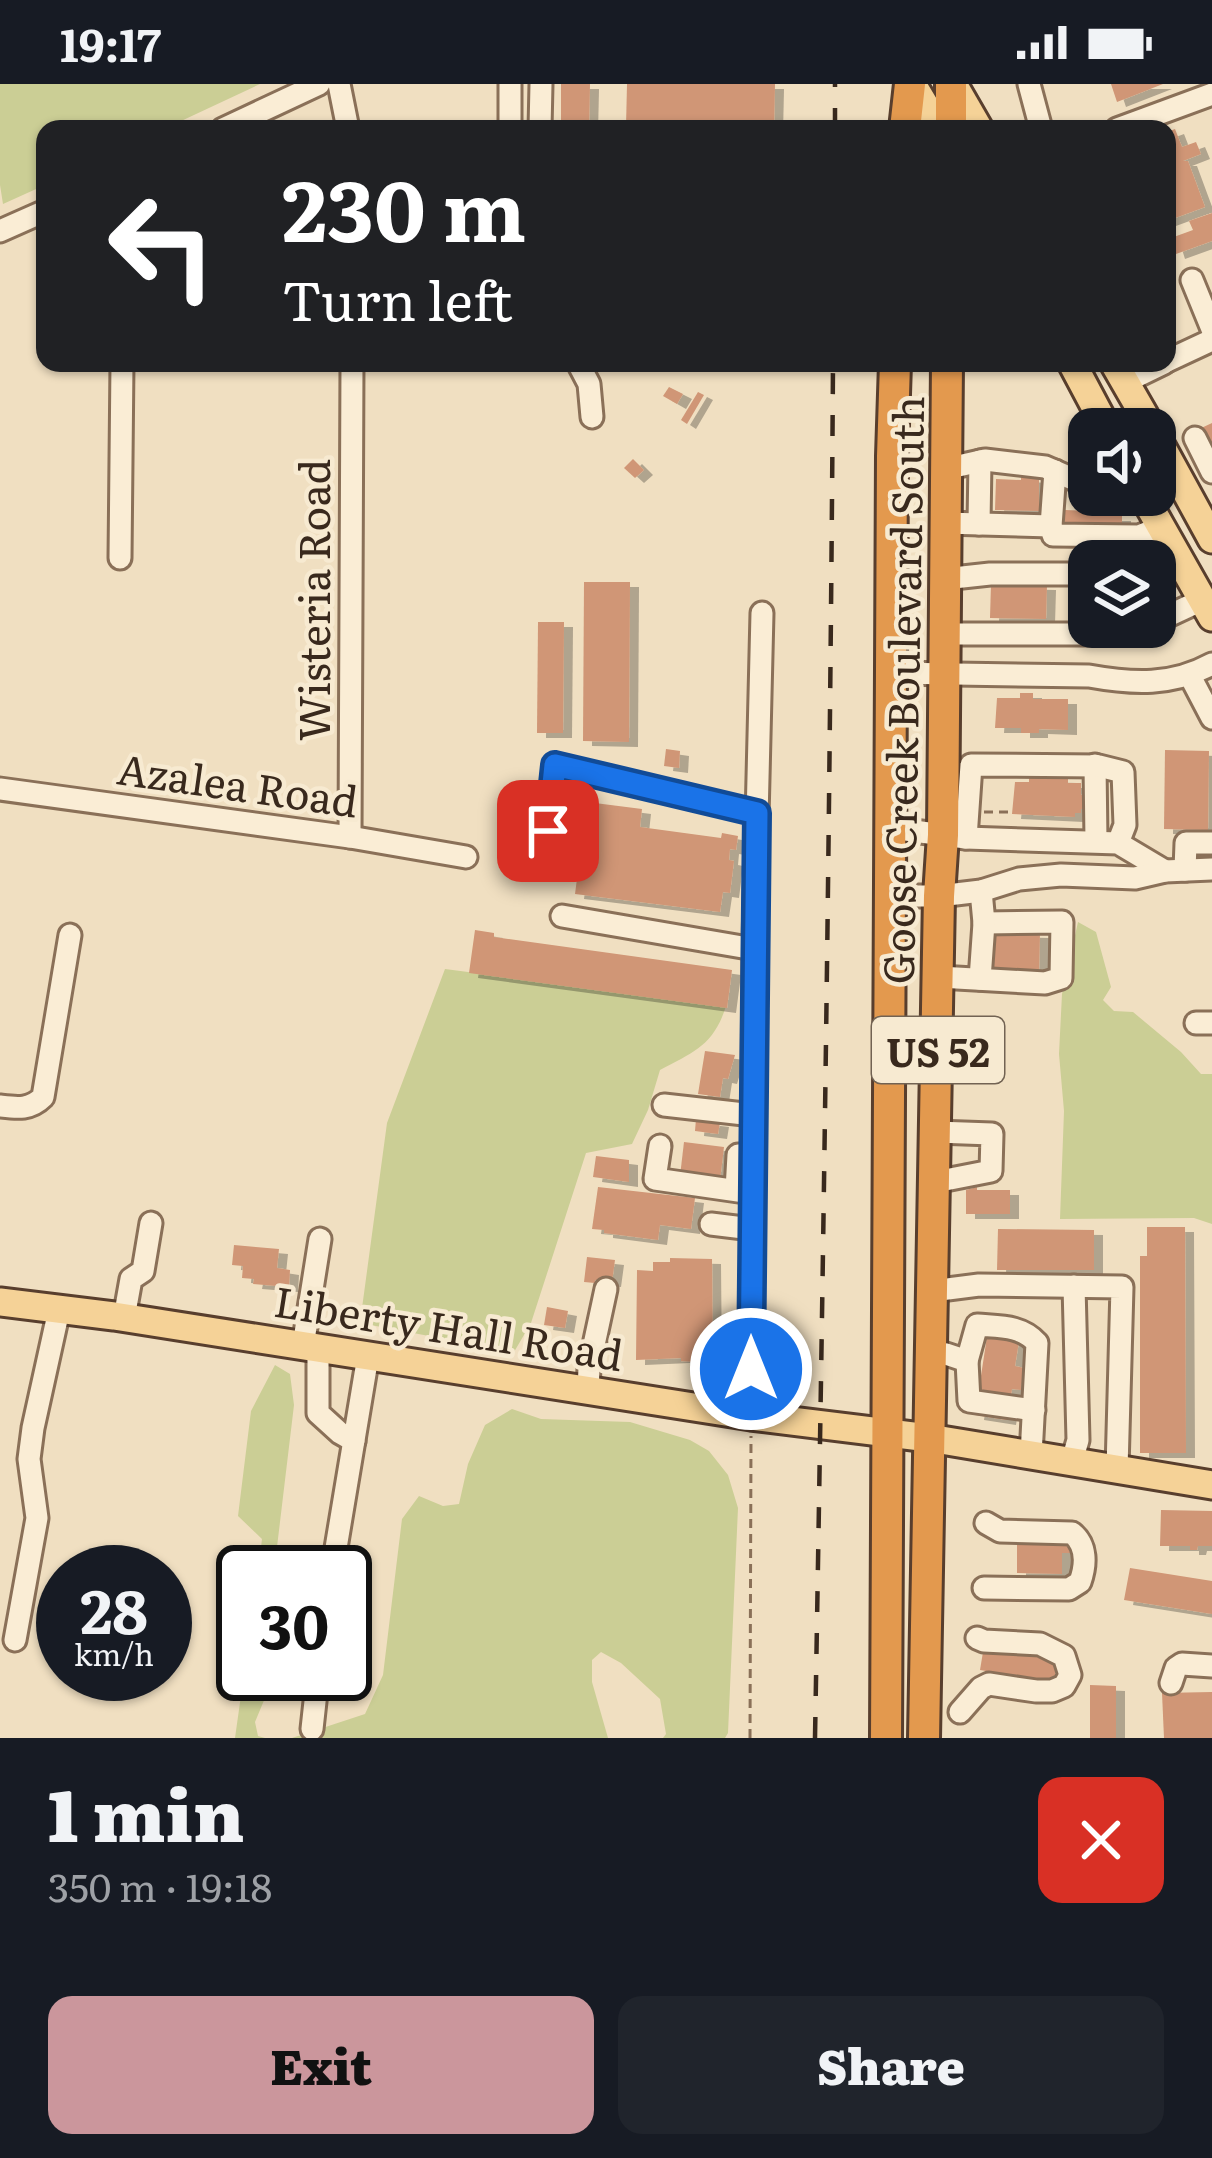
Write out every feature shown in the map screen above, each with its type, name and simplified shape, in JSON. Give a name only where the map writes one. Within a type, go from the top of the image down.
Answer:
[{"type":"highway","points":[[906,120],[911,84]]},
{"type":"highway","points":[[951,120],[952,84]]},
{"type":"highway","name":"US 52","points":[[886,1738],[896,372]]},
{"type":"highway","name":"Goose Creek Boulevard South","points":[[924,1738],[939,896],[954,836],[957,764],[943,673],[948,372]]},
{"type":"main road","points":[[911,84],[933,120]]},
{"type":"main road","points":[[952,84],[974,120]]},
{"type":"main road","points":[[1077,372],[1096,408]]},
{"type":"main road","points":[[1120,372],[1140,408]]},
{"type":"main road","points":[[1176,474],[1212,539]]},
{"type":"main road","points":[[1155,516],[1207,608]]},
{"type":"main road","name":"Liberty Hall Road","points":[[0,1303],[1031,1455],[1075,1451],[1118,1457],[1212,1485]]},
{"type":"street","points":[[242,120],[319,84]]},
{"type":"street","points":[[339,84],[346,120]]},
{"type":"street","points":[[509,84],[510,120]]},
{"type":"street","points":[[541,120],[542,84]]},
{"type":"street","points":[[1029,84],[1039,120]]},
{"type":"street","points":[[1141,120],[1212,94]]},
{"type":"street","points":[[0,231],[36,215]]},
{"type":"street","points":[[1192,280],[1212,328]]},
{"type":"street","points":[[1176,357],[1212,340]]},
{"type":"street","points":[[120,558],[122,372]]},
{"type":"street","name":"Wisteria Road","points":[[350,837],[352,372]]},
{"type":"street","points":[[583,372],[589,384],[592,417]]},
{"type":"street","points":[[1195,438],[1212,472]]},
{"type":"street","points":[[979,524],[980,461]]},
{"type":"street","points":[[945,469],[980,461],[1045,467],[1068,477]]},
{"type":"street","points":[[1054,471],[1053,535],[1139,536],[1161,527]]},
{"type":"street","points":[[944,523],[1051,526]]},
{"type":"street","points":[[944,579],[1068,574]]},
{"type":"street","points":[[983,575],[1068,583]]},
{"type":"street","points":[[1176,616],[1207,608]]},
{"type":"street","points":[[751,1416],[752,1228],[744,1191],[753,1156],[762,613]]},
{"type":"street","points":[[943,634],[1068,631]]},
{"type":"street","points":[[892,673],[1089,676],[1156,683],[1190,676],[1212,664]]},
{"type":"street","points":[[1190,676],[1212,718]]},
{"type":"street","points":[[957,764],[1095,765],[1124,772],[1125,825],[1107,842]]},
{"type":"street","points":[[544,865],[555,765],[757,813]]},
{"type":"street","name":"Azalea Road","points":[[0,789],[466,857]]},
{"type":"street","points":[[891,828],[954,836],[1107,842],[1175,871]]},
{"type":"street","points":[[1175,871],[1186,843],[1212,843]]},
{"type":"street","points":[[892,896],[981,891],[1019,879],[1060,875],[1135,878],[1212,869]]},
{"type":"street","points":[[980,979],[981,891]]},
{"type":"street","points":[[562,916],[754,949]]},
{"type":"street","points":[[939,977],[1045,983],[1060,978],[1062,922],[984,923]]},
{"type":"street","points":[[0,1106],[22,1108],[43,1097],[70,935]]},
{"type":"street","points":[[664,1105],[753,1115]]},
{"type":"street","points":[[935,1182],[991,1172],[992,1134],[936,1132]]},
{"type":"street","points":[[660,1146],[655,1179],[744,1191]]},
{"type":"street","points":[[124,1318],[131,1279],[143,1270],[152,1223]]},
{"type":"street","points":[[711,1224],[752,1228]]},
{"type":"street","points":[[320,1239],[311,1347],[318,1413],[354,1441]]},
{"type":"street","points":[[932,1291],[979,1285],[1122,1287],[1118,1457]]},
{"type":"street","points":[[1074,1286],[1075,1451]]},
{"type":"street","points":[[588,1391],[606,1289]]},
{"type":"street","points":[[15,1640],[37,1518],[31,1443],[59,1310]]},
{"type":"street","points":[[1031,1455],[1034,1410],[1037,1343],[1014,1328],[976,1325],[967,1361],[968,1402],[1034,1410]]},
{"type":"street","points":[[1037,1343],[1076,1342]]},
{"type":"street","points":[[931,1352],[967,1361]]},
{"type":"street","points":[[337,1545],[368,1357]]},
{"type":"street","points":[[984,1588],[1069,1589],[1080,1582],[1084,1559],[1083,1546],[1072,1533],[1000,1531],[986,1523]]},
{"type":"street","points":[[960,1712],[989,1684],[1052,1691],[1064,1686],[1070,1675],[1064,1655],[1040,1644],[977,1638]]},
{"type":"street","points":[[1171,1684],[1182,1664],[1212,1666]]},
{"type":"street","points":[[312,1729],[315,1701]]},
{"type":"path","points":[[750,1738],[751,1416]]},
{"type":"green space","points":[[0,84],[260,84],[183,120],[36,120],[36,189],[3,204]]},
{"type":"green space","points":[[1078,922],[1096,932],[1111,987],[1103,1000],[1114,1011],[1133,1012],[1201,1074],[1212,1074],[1212,1224],[1194,1218],[1060,1219],[1062,994]]},
{"type":"green space","points":[[445,969],[726,1006],[709,1039],[660,1070],[632,1144],[586,1153],[531,1323],[514,1352],[360,1323],[387,1123]]},
{"type":"green space","points":[[275,1365],[290,1374],[294,1405],[277,1545],[261,1545],[262,1539],[238,1516],[251,1411]]},
{"type":"green space","points":[[512,1409],[541,1419],[630,1422],[690,1440],[709,1451],[728,1475],[738,1508],[725,1738],[663,1738],[660,1699],[621,1663],[601,1652],[592,1660],[592,1682],[608,1738],[292,1738],[365,1714],[383,1675],[402,1519],[419,1496],[443,1506],[459,1504],[468,1464],[485,1425]]},
{"type":"green space","points":[[240,1701],[264,1701],[255,1722],[258,1736],[265,1738],[235,1738]]},
{"type":"building","points":[[561,84],[590,84],[589,120],[561,120]]},
{"type":"building","points":[[627,84],[775,84],[774,120],[626,120]]},
{"type":"building","points":[[1111,84],[1163,84],[1117,102]]},
{"type":"building","points":[[1176,132],[1182,147],[1196,142],[1201,154],[1183,161],[1188,161],[1205,207],[1176,218]]},
{"type":"building","points":[[1212,213],[1212,241],[1176,254],[1176,236],[1193,230],[1189,221]]},
{"type":"building","points":[[669,387],[683,394],[677,404],[663,396]]},
{"type":"building","points":[[698,392],[704,395],[687,424],[681,420]]},
{"type":"building","points":[[1212,423],[1212,461],[1197,430]]},
{"type":"building","points":[[633,459],[644,470],[635,478],[624,468]]},
{"type":"building","points":[[1039,478],[1039,511],[995,510],[996,479]]},
{"type":"building","points":[[1065,510],[1068,516],[1122,516],[1122,534],[1064,532]]},
{"type":"building","points":[[584,582],[630,582],[629,742],[583,741]]},
{"type":"building","points":[[991,584],[1047,585],[1046,619],[990,618]]},
{"type":"building","points":[[538,622],[564,622],[563,733],[537,733]]},
{"type":"building","points":[[1020,693],[1033,693],[1033,699],[1068,699],[1068,730],[1021,733],[1021,728],[995,728],[997,698],[1020,698]]},
{"type":"building","points":[[666,749],[680,751],[679,768],[664,766]]},
{"type":"building","points":[[1165,750],[1209,751],[1208,830],[1164,829]]},
{"type":"building","points":[[1029,777],[1081,783],[1081,795],[1089,794],[1089,809],[1081,809],[1075,817],[1012,814],[1015,782],[1029,782]]},
{"type":"building","points":[[587,802],[642,809],[640,827],[738,836],[736,850],[730,849],[729,860],[734,861],[730,893],[723,892],[720,912],[575,894]]},
{"type":"building","points":[[475,930],[494,933],[494,937],[732,970],[727,1008],[469,973]]},
{"type":"building","points":[[1040,933],[1039,971],[991,968],[991,935]]},
{"type":"building","points":[[705,1051],[735,1055],[720,1097],[698,1094]]},
{"type":"building","points":[[696,1119],[720,1122],[718,1134],[695,1131]]},
{"type":"building","points":[[684,1142],[724,1147],[720,1180],[680,1176]]},
{"type":"building","points":[[596,1156],[629,1160],[629,1182],[593,1177]]},
{"type":"building","points":[[598,1187],[695,1198],[691,1229],[660,1225],[658,1240],[592,1229]]},
{"type":"building","points":[[966,1190],[1010,1190],[1010,1214],[966,1214]]},
{"type":"building","points":[[1147,1227],[1185,1227],[1186,1453],[1140,1453],[1140,1256],[1147,1256]]},
{"type":"building","points":[[998,1229],[1094,1230],[1094,1270],[997,1270]]},
{"type":"building","points":[[234,1245],[279,1249],[277,1268],[290,1270],[289,1287],[253,1284],[254,1279],[242,1278],[243,1266],[232,1265]]},
{"type":"building","points":[[587,1257],[615,1260],[612,1282],[584,1282]]},
{"type":"building","points":[[670,1258],[712,1259],[713,1363],[681,1358],[636,1360],[637,1270],[653,1271],[653,1262],[670,1262]]},
{"type":"building","points":[[547,1307],[568,1311],[565,1328],[544,1325]]},
{"type":"building","points":[[988,1330],[1020,1335],[1015,1366],[1024,1368],[1021,1390],[1012,1389],[1007,1420],[975,1415]]},
{"type":"building","points":[[1161,1510],[1212,1511],[1212,1546],[1190,1550],[1190,1546],[1160,1546]]},
{"type":"building","points":[[1017,1536],[1072,1539],[1071,1553],[1062,1553],[1062,1574],[1017,1573]]},
{"type":"building","points":[[1130,1568],[1212,1581],[1212,1614],[1124,1600]]},
{"type":"building","points":[[1011,1645],[1057,1660],[1054,1682],[980,1670],[984,1646]]},
{"type":"building","points":[[1090,1685],[1116,1686],[1116,1738],[1090,1738]]},
{"type":"building","points":[[1212,1692],[1212,1738],[1164,1738],[1162,1693]]},
{"type":"railway","points":[[835,84],[835,120]]},
{"type":"railway","points":[[815,1738],[833,372]]},
{"type":"route","points":[[548,831],[555,765],[757,813],[751,1369]]}]
